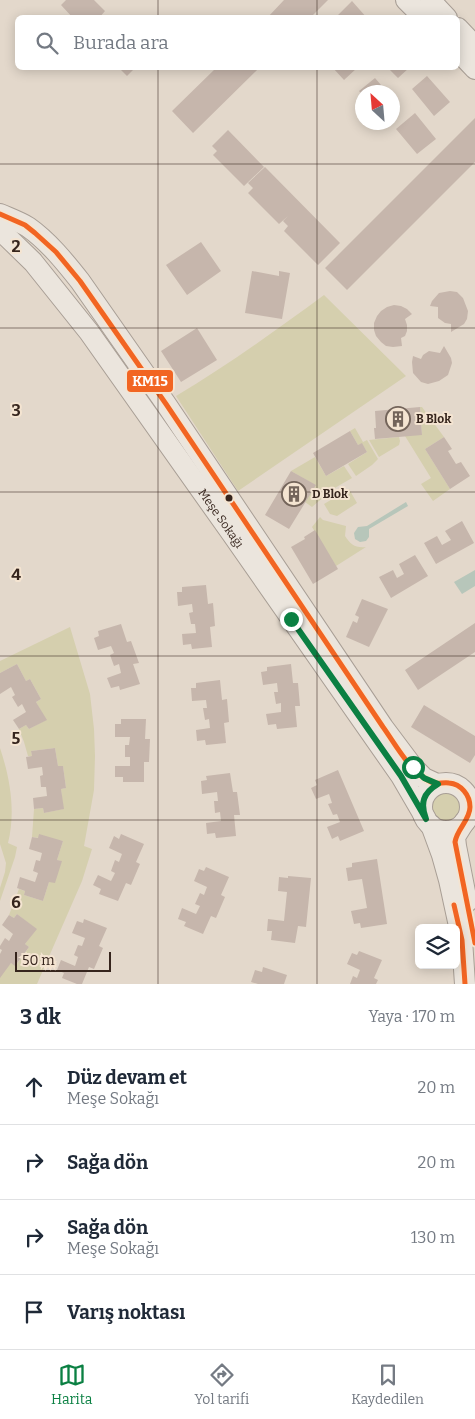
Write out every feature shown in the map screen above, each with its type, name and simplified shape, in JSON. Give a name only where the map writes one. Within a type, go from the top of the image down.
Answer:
[{"type":"street","points":[[406,0],[421,15]]},
{"type":"street","points":[[430,0],[444,15]]},
{"type":"street","points":[[460,30],[475,46]]},
{"type":"street","points":[[460,53],[475,69]]},
{"type":"street","name":"Meşe Sokağı","points":[[0,214],[28,227],[44,241],[80,281],[183,428],[383,727],[413,767],[424,778],[438,784]]},
{"type":"street","name":"Meşe Sokağı","points":[[0,230],[33,262],[89,332],[401,776],[428,822],[442,854],[462,940],[465,984]]},
{"type":"street","points":[[470,817],[453,830],[438,829],[428,822],[423,811],[425,795],[430,789],[445,782],[469,788],[470,817],[456,837],[456,846],[475,943]]},
{"type":"shaded area","points":[[324,295],[406,376],[238,491],[176,396],[233,360]]},
{"type":"shaded area","points":[[420,407],[422,407],[444,437],[425,449],[450,489],[433,501],[421,484],[431,478],[405,436],[422,434]]},
{"type":"shaded area","points":[[355,428],[363,442],[367,440],[378,459],[356,476],[348,464],[367,452],[362,444],[358,445],[350,431]]},
{"type":"shaded area","points":[[399,437],[399,445],[379,457],[369,440]]},
{"type":"shaded area","points":[[315,457],[326,476],[344,466],[352,478],[333,489],[312,507],[305,502],[315,485],[291,471]]},
{"type":"shaded area","points":[[349,489],[357,503],[337,516],[330,514],[324,504]]},
{"type":"shaded area","points":[[406,502],[408,506],[369,529],[369,537],[366,541],[360,542],[355,539],[354,533],[358,527],[367,526]]},
{"type":"shaded area","points":[[320,517],[323,520],[346,526],[345,536],[349,542],[359,547],[366,547],[336,566],[312,527]]},
{"type":"shaded area","points":[[475,570],[475,586],[462,594],[454,582]]},
{"type":"shaded area","points":[[70,627],[90,694],[94,729],[94,790],[84,846],[92,849],[82,881],[37,984],[0,984],[0,975],[11,963],[16,965],[29,947],[25,944],[36,929],[17,914],[14,918],[9,915],[19,889],[25,891],[24,895],[43,901],[49,882],[61,861],[57,860],[63,841],[32,837],[34,809],[43,808],[44,813],[63,809],[61,789],[66,788],[63,766],[58,766],[55,748],[31,751],[32,756],[28,756],[19,729],[26,725],[29,729],[46,720],[36,702],[41,699],[30,679],[26,681],[17,664],[0,673],[0,661]]},
{"type":"shaded area","points":[[0,748],[7,771],[11,795],[12,819],[8,843],[17,847],[0,901],[0,888],[6,863],[0,844]]},
{"type":"shaded area","points":[[446,789],[452,790],[457,794],[461,799],[461,811],[457,816],[452,820],[446,821],[440,820],[435,816],[431,811],[430,805],[431,799],[435,794],[440,790]]},
{"type":"building","points":[[66,0],[94,0],[105,11],[102,15],[70,15],[61,5]]},
{"type":"building","points":[[284,0],[328,0],[313,15],[270,15]]},
{"type":"building","points":[[352,1],[364,15],[338,15]]},
{"type":"building","points":[[121,70],[133,70],[127,76]]},
{"type":"building","points":[[214,70],[257,70],[193,133],[172,111]]},
{"type":"building","points":[[335,70],[355,70],[344,80]]},
{"type":"building","points":[[390,70],[407,70],[398,78]]},
{"type":"building","points":[[427,76],[450,102],[434,116],[412,89]]},
{"type":"building","points":[[375,78],[381,85],[366,85]]},
{"type":"building","points":[[415,113],[436,139],[417,154],[397,130],[400,130],[400,126]]},
{"type":"building","points":[[475,118],[475,162],[347,290],[325,268]]},
{"type":"building","points":[[228,130],[264,167],[244,186],[213,155],[217,151],[212,146]]},
{"type":"building","points":[[265,167],[340,243],[318,265],[284,231],[288,226],[283,221],[288,216],[279,224],[248,193],[253,188],[248,183]]},
{"type":"building","points":[[201,242],[221,271],[187,295],[166,265]]},
{"type":"building","points":[[252,271],[279,276],[279,271],[290,273],[282,319],[245,313]]},
{"type":"building","points":[[457,292],[463,298],[468,311],[464,324],[451,332],[451,324],[445,323],[438,318],[438,307],[430,306],[439,293]]},
{"type":"building","points":[[394,305],[407,309],[412,314],[405,319],[407,331],[405,336],[401,338],[402,346],[393,347],[386,346],[376,336],[374,323],[381,311]]},
{"type":"building","points":[[197,328],[217,360],[181,382],[161,351]]},
{"type":"building","points":[[444,346],[452,363],[448,375],[439,381],[428,384],[421,382],[413,373],[413,356],[421,359],[429,351],[440,353]]},
{"type":"building","name":"B Blok","points":[[420,407],[422,435],[375,439],[375,411]]},
{"type":"building","points":[[350,431],[358,445],[362,443],[367,452],[326,476],[313,453]]},
{"type":"building","points":[[444,437],[452,449],[448,451],[456,464],[461,462],[470,476],[450,489],[425,449]]},
{"type":"building","name":"D Blok","points":[[291,471],[316,485],[289,529],[265,515]]},
{"type":"building","points":[[462,521],[474,543],[436,564],[424,543],[437,536],[442,545],[451,540],[445,531]]},
{"type":"building","points":[[315,530],[338,569],[313,584],[291,547],[305,539],[304,537]]},
{"type":"building","points":[[415,555],[428,576],[391,598],[379,577],[393,570],[397,578],[404,574],[399,564]]},
{"type":"building","points":[[206,585],[208,604],[213,603],[215,626],[210,627],[212,647],[192,649],[191,644],[183,645],[182,634],[196,633],[195,624],[191,624],[189,613],[193,612],[192,604],[178,606],[177,592],[182,592],[182,587]]},
{"type":"building","points":[[362,599],[388,609],[369,647],[346,637],[353,621],[357,623],[359,617],[355,615]]},
{"type":"building","points":[[475,623],[475,652],[418,690],[405,670]]},
{"type":"building","points":[[121,624],[127,642],[131,641],[139,663],[133,664],[140,684],[120,690],[119,686],[111,688],[107,678],[121,673],[119,664],[114,666],[110,655],[114,653],[111,646],[98,650],[94,638],[99,636],[98,631]]},
{"type":"building","points":[[17,664],[26,681],[30,679],[41,699],[36,702],[47,720],[29,729],[26,725],[19,729],[13,720],[26,712],[22,704],[18,707],[12,697],[15,695],[11,687],[0,694],[0,673]]},
{"type":"building","points":[[291,664],[293,683],[298,683],[300,706],[295,706],[297,727],[277,729],[276,724],[268,725],[266,714],[281,712],[281,703],[276,704],[274,692],[278,692],[277,683],[263,685],[261,672],[267,671],[267,667]]},
{"type":"building","points":[[220,680],[222,700],[227,699],[229,722],[224,723],[226,743],[206,745],[205,740],[197,741],[196,730],[210,728],[209,719],[205,720],[203,708],[207,708],[206,700],[192,701],[191,688],[196,688],[196,683]]},
{"type":"building","points":[[424,705],[475,736],[475,755],[470,763],[411,727]]},
{"type":"building","points":[[121,719],[146,719],[145,739],[150,739],[149,762],[144,762],[144,782],[123,782],[123,777],[115,777],[115,766],[130,766],[130,757],[125,757],[125,745],[129,745],[130,737],[115,737],[115,724],[121,724]]},
{"type":"building","points":[[55,748],[58,766],[63,766],[66,788],[61,789],[64,809],[44,813],[43,808],[34,809],[33,798],[47,796],[46,787],[41,787],[40,776],[43,775],[42,767],[28,769],[26,757],[32,756],[31,751]]},
{"type":"building","points":[[338,770],[364,831],[340,841],[338,836],[332,839],[327,827],[340,822],[337,814],[333,815],[328,804],[332,803],[329,794],[316,799],[311,788],[317,785],[315,780]]},
{"type":"building","points":[[230,773],[233,792],[237,792],[240,815],[234,815],[236,836],[216,838],[215,833],[207,834],[206,823],[221,821],[220,812],[215,813],[214,801],[218,801],[217,792],[202,794],[201,781],[207,780],[206,776]]},
{"type":"building","points":[[39,834],[63,841],[57,860],[62,861],[55,883],[49,882],[43,901],[24,895],[25,891],[17,888],[20,877],[35,882],[38,873],[33,871],[36,860],[40,861],[42,853],[29,849],[32,837],[38,838]]},
{"type":"building","points":[[121,834],[144,844],[136,862],[140,864],[131,885],[126,883],[118,901],[99,894],[101,889],[93,885],[98,875],[111,881],[115,873],[111,871],[115,860],[119,862],[122,854],[109,848],[114,836],[119,839]]},
{"type":"building","points":[[377,859],[387,924],[361,928],[360,923],[354,924],[351,911],[367,908],[362,879],[348,881],[346,868],[352,867],[352,863]]},
{"type":"building","points":[[206,867],[229,877],[221,895],[225,897],[216,918],[211,916],[203,934],[184,926],[186,922],[178,919],[182,908],[196,914],[200,906],[195,904],[200,893],[204,895],[207,887],[194,881],[199,869],[204,871]]},
{"type":"building","points":[[288,876],[311,878],[306,927],[298,926],[295,943],[271,940],[272,931],[267,931],[268,919],[284,921],[287,892],[278,891],[279,877],[288,878]]},
{"type":"building","points":[[17,914],[37,929],[25,944],[29,947],[15,966],[11,963],[0,978],[0,954],[2,950],[0,946],[5,938],[9,941],[13,934],[2,925],[9,915],[14,918]]},
{"type":"building","points":[[84,919],[107,928],[99,946],[103,948],[94,969],[89,967],[82,984],[77,984],[62,978],[64,973],[57,970],[61,960],[75,966],[78,957],[74,955],[78,945],[82,946],[85,938],[72,933],[77,921],[83,923]]},
{"type":"building","points":[[359,951],[382,960],[374,978],[378,980],[376,984],[350,984],[353,976],[357,978],[360,970],[347,964],[352,953],[357,955]]},
{"type":"building","points":[[263,967],[287,975],[284,984],[258,984],[251,982],[255,970],[262,972]]},
{"type":"transit line","name":"KM15","points":[[0,214],[25,225],[35,233],[56,252],[80,281],[166,404],[410,765],[431,782],[457,785],[467,794],[470,803],[469,812],[455,842],[475,943]]},
{"type":"transit line","name":"KM15","points":[[454,905],[462,940],[465,984]]},
{"type":"place","name":"B Blok","points":[[398,419]]},
{"type":"place","name":"D Blok","points":[[294,494]]},
{"type":"route","points":[[291,619],[401,776],[426,819],[423,811],[425,795],[438,784],[424,778],[413,767]]}]
